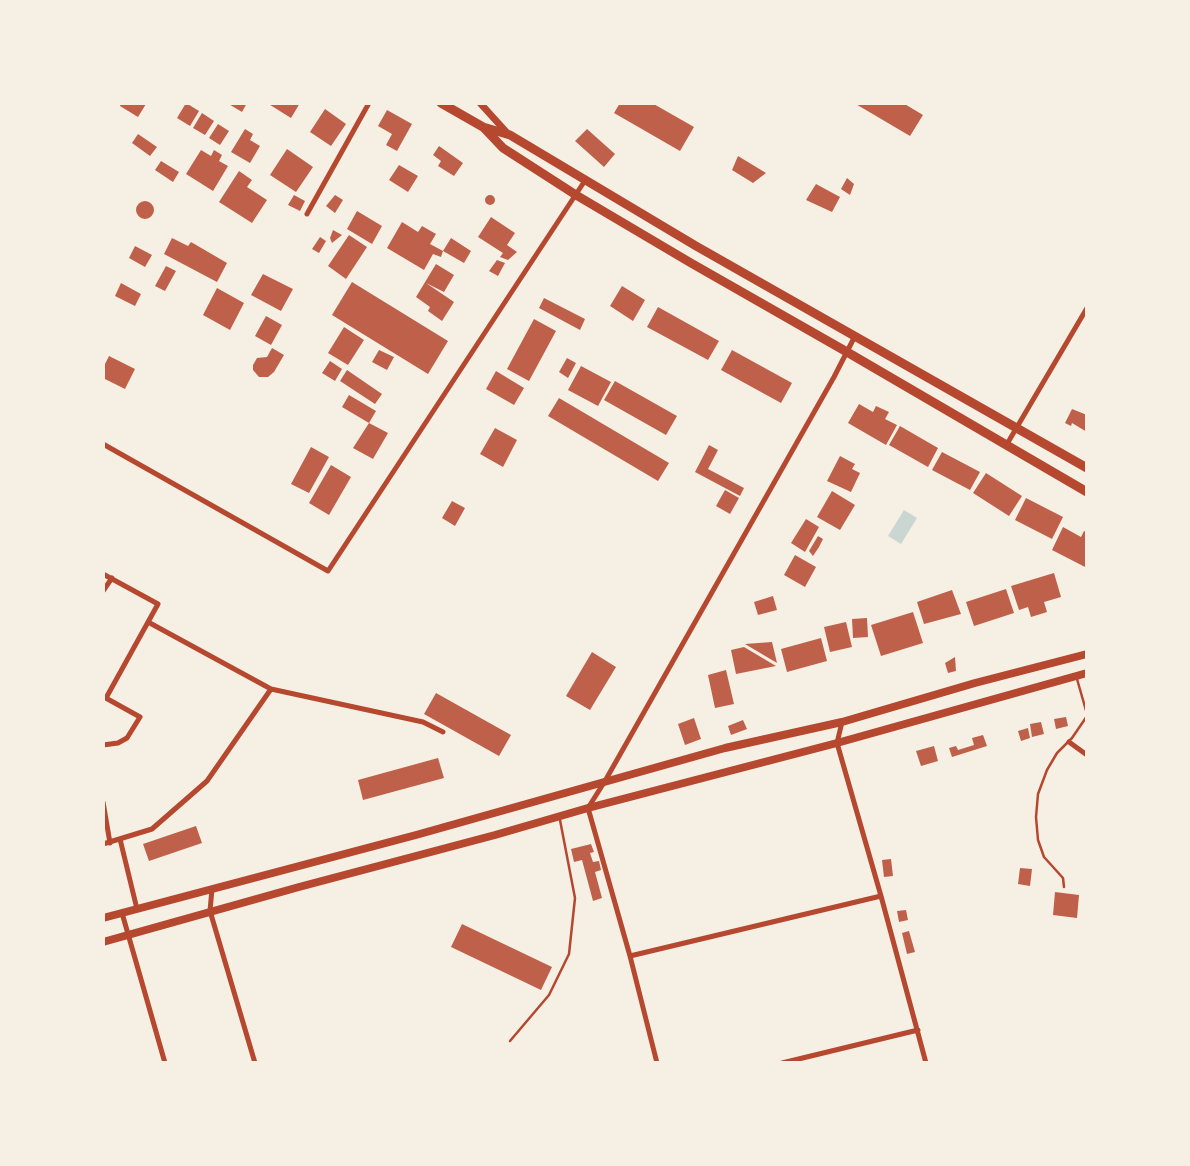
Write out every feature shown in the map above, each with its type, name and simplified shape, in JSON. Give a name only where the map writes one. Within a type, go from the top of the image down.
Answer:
[{"type":"highway","points":[[441,103],[483,127],[510,135],[696,246],[1087,468]]},
{"type":"highway","points":[[483,127],[503,148],[576,195],[1087,492]]},
{"type":"main road","points":[[103,918],[416,835],[725,748],[842,722],[1087,654]]},
{"type":"main road","points":[[103,942],[1087,673]]},
{"type":"street","points":[[307,214],[369,103]]},
{"type":"street","points":[[480,103],[510,135]]},
{"type":"street","points":[[103,444],[328,571],[586,179]]},
{"type":"street","points":[[1007,444],[1087,307]]},
{"type":"street","points":[[657,1063],[588,808],[855,336]]},
{"type":"street","points":[[103,573],[158,604],[105,697],[140,717],[127,738],[118,743],[103,745]]},
{"type":"street","points":[[103,591],[112,578]]},
{"type":"street","points":[[148,622],[271,689],[423,722],[443,732]]},
{"type":"street","points":[[107,843],[152,829],[206,781],[271,689]]},
{"type":"street","points":[[842,722],[837,743],[926,1063]]},
{"type":"street","points":[[1069,741],[1087,755]]},
{"type":"street","points":[[103,802],[107,843]]},
{"type":"street","points":[[103,833],[107,843]]},
{"type":"street","points":[[120,839],[137,909]]},
{"type":"street","points":[[212,889],[211,911],[255,1063]]},
{"type":"street","points":[[630,956],[881,896]]},
{"type":"street","points":[[121,913],[165,1063]]},
{"type":"street","points":[[782,1063],[918,1030]]},
{"type":"lane","points":[[1064,887],[1063,878],[1044,858],[1038,840],[1036,817],[1038,794],[1047,770],[1087,715],[1076,676]]},
{"type":"lane","points":[[510,1041],[549,995],[569,954],[575,898],[559,816]]},
{"type":"shaded area","points":[[904,510],[917,518],[901,544],[888,536]]},
{"type":"building","points":[[121,103],[146,104],[138,117],[120,106]]},
{"type":"building","points":[[186,103],[199,111],[190,126],[177,118]]},
{"type":"building","points":[[227,103],[247,103],[242,112]]},
{"type":"building","points":[[267,103],[300,103],[291,118]]},
{"type":"building","points":[[620,103],[652,103],[694,127],[680,151],[614,113]]},
{"type":"building","points":[[854,103],[903,103],[923,115],[910,136]]},
{"type":"building","points":[[325,109],[346,124],[331,146],[310,132]]},
{"type":"building","points":[[387,110],[412,124],[397,151],[386,145],[392,134],[378,126]]},
{"type":"building","points":[[202,113],[214,121],[205,135],[193,128]]},
{"type":"building","points":[[218,124],[229,131],[220,145],[209,138]]},
{"type":"building","points":[[245,129],[253,134],[250,140],[260,146],[250,163],[231,152]]},
{"type":"building","points":[[587,129],[615,154],[604,167],[575,141]]},
{"type":"building","points":[[138,134],[157,147],[150,156],[132,143]]},
{"type":"building","points":[[439,146],[463,163],[454,176],[438,166],[441,161],[433,155]]},
{"type":"building","points":[[287,149],[313,167],[296,192],[270,175]]},
{"type":"building","points":[[201,150],[211,156],[214,150],[222,155],[219,161],[228,166],[213,191],[186,174]]},
{"type":"building","points":[[738,156],[766,173],[753,183],[732,170]]},
{"type":"building","points":[[161,161],[179,172],[173,182],[155,170]]},
{"type":"building","points":[[399,165],[418,176],[408,192],[389,180]]},
{"type":"building","points":[[239,171],[252,180],[247,187],[267,200],[252,223],[219,202]]},
{"type":"building","points":[[847,178],[854,184],[850,195],[841,189]]},
{"type":"building","points":[[816,184],[840,197],[832,212],[806,200]]},
{"type":"building","points":[[294,195],[305,201],[300,211],[288,205]]},
{"type":"building","points":[[335,195],[343,200],[335,213],[326,206]]},
{"type":"building","points":[[490,195],[494,196],[494,204],[490,205],[486,204],[485,200],[486,196]]},
{"type":"building","points":[[145,201],[151,204],[154,210],[151,216],[145,219],[139,216],[136,210],[139,204]]},
{"type":"building","points":[[357,211],[382,226],[372,244],[347,229]]},
{"type":"building","points":[[491,217],[515,233],[507,245],[517,252],[508,260],[500,257],[503,253],[478,237]]},
{"type":"building","points":[[402,222],[418,232],[422,226],[436,234],[430,244],[443,251],[441,257],[433,254],[424,270],[387,248]]},
{"type":"building","points":[[333,230],[342,235],[332,243],[330,238]]},
{"type":"building","points":[[349,235],[367,247],[346,279],[328,266]]},
{"type":"building","points":[[320,237],[326,241],[319,253],[312,249]]},
{"type":"building","points":[[172,238],[188,246],[191,242],[227,263],[217,282],[164,254]]},
{"type":"building","points":[[451,238],[471,251],[464,263],[443,251]]},
{"type":"building","points":[[135,246],[152,255],[145,267],[129,258]]},
{"type":"building","points":[[497,260],[505,263],[498,276],[489,271]]},
{"type":"building","points":[[436,264],[454,275],[444,292],[426,283],[454,302],[442,321],[428,311],[430,307],[416,297]]},
{"type":"building","points":[[166,266],[176,271],[165,291],[155,286]]},
{"type":"building","points":[[263,274],[293,289],[281,311],[251,295]]},
{"type":"building","points":[[352,282],[448,341],[428,374],[332,315]]},
{"type":"building","points":[[121,283],[141,294],[135,306],[115,296]]},
{"type":"building","points":[[622,286],[645,300],[633,321],[610,306]]},
{"type":"building","points":[[217,288],[244,303],[230,330],[203,315]]},
{"type":"building","points":[[544,298],[585,319],[580,330],[539,308]]},
{"type":"building","points":[[658,307],[719,341],[708,360],[647,327]]},
{"type":"building","points":[[266,316],[282,325],[271,345],[255,336]]},
{"type":"building","points":[[534,319],[556,331],[529,381],[507,369]]},
{"type":"building","points":[[344,327],[364,340],[348,365],[328,353]]},
{"type":"building","points":[[272,348],[284,355],[274,372],[268,377],[259,377],[253,370],[253,365],[257,358],[267,357]]},
{"type":"building","points":[[379,350],[394,357],[387,370],[372,362]]},
{"type":"building","points":[[732,350],[792,383],[781,403],[721,370]]},
{"type":"building","points":[[109,356],[135,369],[125,389],[103,378],[103,368]]},
{"type":"building","points":[[567,358],[576,363],[568,378],[559,372]]},
{"type":"building","points":[[330,361],[342,369],[335,381],[322,373]]},
{"type":"building","points":[[581,366],[611,382],[598,406],[568,390]]},
{"type":"building","points":[[347,370],[382,394],[375,404],[340,381]]},
{"type":"building","points":[[496,371],[524,388],[514,405],[486,389]]},
{"type":"building","points":[[615,381],[677,416],[666,435],[604,400]]},
{"type":"building","points":[[349,395],[376,411],[369,423],[342,407]]},
{"type":"building","points":[[559,398],[669,463],[658,481],[548,416]]},
{"type":"building","points":[[859,404],[873,412],[876,406],[889,412],[885,419],[897,425],[886,445],[848,423]]},
{"type":"building","points":[[1072,409],[1087,415],[1087,432],[1072,423],[1071,426],[1065,423]]},
{"type":"building","points":[[369,423],[388,433],[373,459],[353,448]]},
{"type":"building","points":[[900,426],[938,448],[928,467],[889,445]]},
{"type":"building","points":[[495,428],[517,440],[503,467],[480,454]]},
{"type":"building","points":[[709,445],[718,450],[708,469],[744,488],[740,496],[695,472]]},
{"type":"building","points":[[311,447],[329,457],[309,493],[291,484]]},
{"type":"building","points":[[942,452],[980,472],[970,490],[932,470]]},
{"type":"building","points":[[840,456],[855,464],[852,469],[860,473],[851,492],[827,481]]},
{"type":"building","points":[[331,465],[351,477],[329,515],[309,503]]},
{"type":"building","points":[[986,473],[1022,496],[1009,516],[973,493]]},
{"type":"building","points":[[725,490],[739,498],[730,514],[716,506]]},
{"type":"building","points":[[832,491],[855,505],[840,530],[817,517]]},
{"type":"building","points":[[1026,498],[1063,517],[1052,539],[1015,520]]},
{"type":"building","points":[[452,501],[465,508],[455,526],[442,518]]},
{"type":"building","points":[[806,519],[819,527],[805,552],[791,543]]},
{"type":"building","points":[[1063,527],[1081,537],[1084,531],[1087,532],[1087,568],[1052,550]]},
{"type":"building","points":[[818,536],[823,539],[813,556],[809,551]]},
{"type":"building","points":[[795,555],[816,567],[805,587],[784,575]]},
{"type":"building","points":[[1054,573],[1061,597],[1044,602],[1047,612],[1031,617],[1028,607],[1019,610],[1011,586]]},
{"type":"building","points":[[1006,589],[1014,613],[974,626],[966,602]]},
{"type":"building","points":[[952,590],[961,614],[924,624],[917,602]]},
{"type":"building","points":[[773,596],[777,610],[758,615],[754,602]]},
{"type":"building","points":[[913,612],[923,643],[881,656],[871,625]]},
{"type":"building","points":[[867,618],[868,637],[853,638],[852,619]]},
{"type":"building","points":[[846,622],[852,647],[830,652],[824,627]]},
{"type":"building","points":[[821,638],[827,661],[787,672],[781,649]]},
{"type":"building","points":[[772,642],[777,663],[745,644]]},
{"type":"building","points":[[744,647],[776,666],[736,674],[731,650]]},
{"type":"building","points":[[592,652],[616,667],[590,710],[566,696]]},
{"type":"building","points":[[955,657],[956,671],[948,673],[945,663]]},
{"type":"building","points":[[726,670],[734,704],[715,708],[708,675]]},
{"type":"building","points":[[436,693],[511,735],[499,756],[424,714]]},
{"type":"building","points":[[1066,717],[1068,726],[1056,729],[1054,719]]},
{"type":"building","points":[[694,718],[701,739],[685,745],[678,724]]},
{"type":"building","points":[[743,720],[747,729],[731,735],[728,726]]},
{"type":"building","points":[[1041,722],[1044,734],[1032,737],[1030,724]]},
{"type":"building","points":[[1028,728],[1030,738],[1021,741],[1018,731]]},
{"type":"building","points":[[983,735],[987,746],[952,757],[949,748],[956,746],[958,750],[974,745],[972,738]]},
{"type":"building","points":[[934,746],[938,761],[921,766],[916,751]]},
{"type":"building","points":[[438,758],[444,778],[363,800],[358,780]]},
{"type":"building","points":[[196,826],[202,843],[149,861],[143,844]]},
{"type":"building","points":[[591,844],[593,862],[599,861],[601,870],[595,872],[602,898],[593,901],[582,860],[574,862],[571,849]]},
{"type":"building","points":[[891,859],[893,876],[884,877],[882,860]]},
{"type":"building","points":[[1020,868],[1032,869],[1030,886],[1018,884]]},
{"type":"building","points":[[1055,892],[1079,895],[1077,918],[1053,915]]},
{"type":"building","points":[[906,910],[908,920],[899,922],[897,911]]},
{"type":"building","points":[[462,924],[552,967],[541,990],[451,947]]},
{"type":"building","points":[[909,931],[915,952],[907,954],[902,933]]}]
